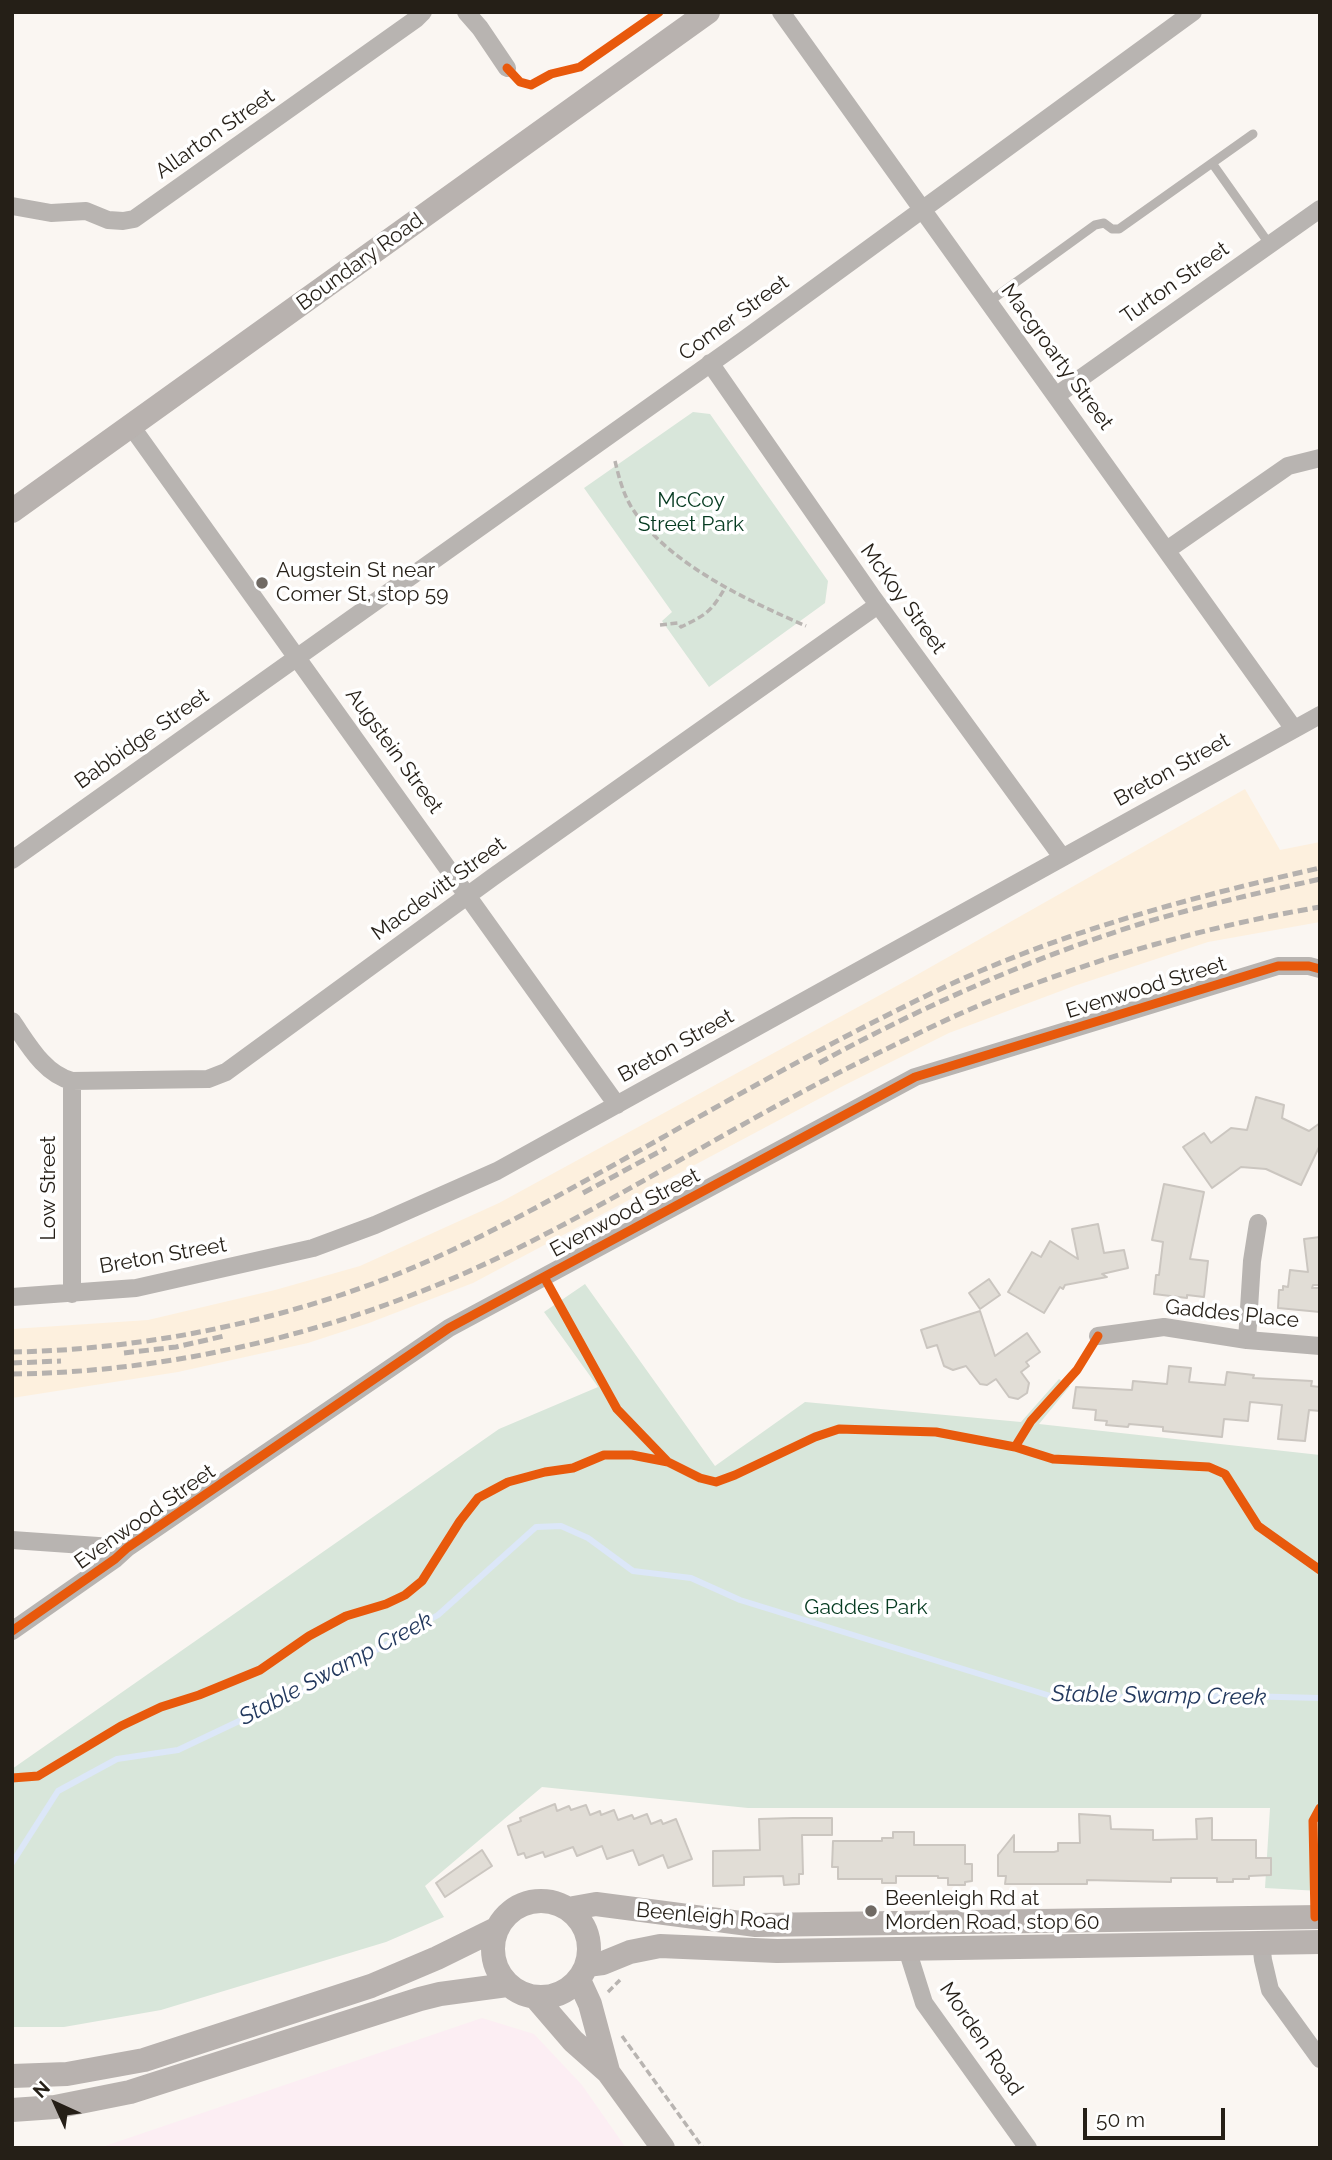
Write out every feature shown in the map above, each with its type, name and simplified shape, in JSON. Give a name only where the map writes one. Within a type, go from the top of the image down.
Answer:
[{"type":"main road","name":"Boundary Road","points":[[12,511],[708,12]]},
{"type":"main road","points":[[554,1902],[568,1909],[580,1920],[587,1934],[590,1950],[583,1973],[567,1990],[552,1997],[536,1998],[520,1994],[507,1984],[498,1972],[493,1958],[493,1942],[498,1928],[508,1914],[521,1905],[554,1902]]},
{"type":"main road","name":"Beenleigh Road","points":[[568,1909],[596,1904],[756,1924],[1320,1917]]},
{"type":"main road","points":[[12,2076],[67,2074],[144,2060],[371,1986],[498,1928]]},
{"type":"main road","name":"Beenleigh Road","points":[[583,1973],[630,1952],[660,1946],[777,1951],[1320,1941]]},
{"type":"main road","points":[[583,1973],[608,2072]]},
{"type":"main road","points":[[15,2112],[130,2092],[419,1999],[507,1984]]},
{"type":"main road","points":[[536,1998],[573,2041],[608,2072],[663,2148]]},
{"type":"street","name":"Allarton Street","points":[[12,206],[51,213],[86,211],[108,220],[134,219],[423,12]]},
{"type":"street","points":[[466,12],[507,68]]},
{"type":"street","name":"Macgroarty Street","points":[[781,12],[1294,729]]},
{"type":"street","name":"Comer Street","points":[[298,656],[923,210],[1193,12]]},
{"type":"street","name":"Turton Street","points":[[1057,395],[1320,209]]},
{"type":"street","name":"McKoy Street","points":[[710,363],[878,605],[1062,858]]},
{"type":"street","name":"Augstein Street","points":[[131,426],[617,1105]]},
{"type":"street","points":[[1167,550],[1289,466],[1320,458]]},
{"type":"street","name":"Macdevitt Street","points":[[72,1081],[208,1079],[226,1072],[468,895],[878,605]]},
{"type":"street","name":"Babbidge Street","points":[[12,860],[298,656]]},
{"type":"street","name":"Breton Street","points":[[12,1297],[136,1288],[313,1248],[375,1225],[497,1171],[1320,715]]},
{"type":"street","name":"Evenwood Street","points":[[12,1631],[127,1548],[449,1328],[915,1077],[1278,966],[1309,966],[1320,969]]},
{"type":"street","points":[[12,1021],[38,1058],[58,1078],[72,1081]]},
{"type":"street","name":"Low Street","points":[[72,1081],[72,1294]]},
{"type":"street","points":[[1247,1340],[1251,1261],[1258,1223]]},
{"type":"street","name":"Gaddes Place","points":[[1098,1336],[1164,1327],[1247,1340],[1320,1346]]},
{"type":"street","points":[[12,1540],[127,1548]]},
{"type":"street","points":[[1261,1942],[1262,1961],[1270,1990],[1320,2059]]},
{"type":"street","name":"Morden Road","points":[[907,1949],[924,2003],[1028,2148]]},
{"type":"lane","points":[[990,301],[1095,225],[1104,223],[1112,229],[1119,229],[1253,134]]},
{"type":"lane","points":[[1212,163],[1270,244]]},
{"type":"path","points":[[615,461],[632,509],[668,548],[725,588],[752,603],[806,626]]},
{"type":"path","points":[[660,625],[670,622],[678,623],[681,627],[707,614],[725,588]]},
{"type":"path","points":[[615,2027],[703,2148]]},
{"type":"shaded area","points":[[1245,789],[1280,850],[1320,842],[1320,922],[1208,942],[1074,986],[949,1033],[843,1086],[473,1283],[369,1323],[308,1343],[178,1372],[12,1398],[12,1329],[148,1320],[275,1290],[360,1266],[499,1203],[913,977]]},
{"type":"shaded area","points":[[482,2018],[534,2034],[582,2085],[626,2148],[99,2148]]},
{"type":"green space","name":"McCoy Street Park","points":[[693,412],[710,414],[828,581],[825,603],[709,687],[662,621],[672,612],[584,488]]},
{"type":"green space","name":"Gaddes Park","points":[[585,1284],[715,1466],[805,1402],[1021,1422],[1059,1379],[1070,1386],[1039,1424],[1320,1455],[1320,1891],[1265,1888],[1270,1808],[748,1808],[542,1787],[425,1886],[444,1917],[386,1942],[161,2010],[64,2027],[12,2027],[12,1769],[499,1429],[598,1387],[544,1312]]},
{"type":"building","points":[[1256,1097],[1284,1105],[1282,1118],[1309,1131],[1320,1123],[1320,1145],[1301,1185],[1266,1169],[1241,1167],[1212,1188],[1183,1147],[1204,1133],[1211,1143],[1231,1128],[1247,1130]]},
{"type":"building","points":[[1164,1184],[1204,1192],[1190,1259],[1208,1261],[1204,1297],[1154,1294],[1163,1242],[1152,1240]]},
{"type":"building","points":[[1098,1224],[1104,1253],[1124,1250],[1128,1268],[1102,1274],[1107,1277],[1065,1285],[1063,1289],[1060,1287],[1044,1313],[1008,1292],[1032,1252],[1041,1257],[1050,1241],[1078,1259],[1072,1229]]},
{"type":"building","points":[[1320,1237],[1320,1285],[1313,1285],[1312,1288],[1320,1288],[1320,1312],[1278,1308],[1279,1290],[1283,1290],[1283,1286],[1288,1287],[1290,1270],[1308,1272],[1304,1239]]},
{"type":"building","points":[[989,1279],[1000,1295],[980,1309],[969,1293]]},
{"type":"building","points":[[980,1311],[995,1356],[1027,1333],[1040,1352],[1026,1362],[1029,1366],[1021,1372],[1029,1383],[1027,1393],[1018,1399],[1009,1397],[996,1379],[987,1385],[980,1384],[966,1366],[953,1370],[944,1366],[937,1345],[927,1348],[921,1330]]},
{"type":"building","points":[[1169,1366],[1191,1368],[1189,1382],[1225,1385],[1227,1372],[1254,1375],[1253,1378],[1312,1381],[1311,1386],[1320,1387],[1320,1411],[1309,1410],[1305,1441],[1278,1439],[1282,1405],[1250,1402],[1248,1421],[1224,1419],[1222,1437],[1163,1431],[1163,1427],[1106,1425],[1107,1421],[1095,1420],[1096,1410],[1073,1408],[1076,1387],[1132,1390],[1133,1381],[1167,1384]]},
{"type":"building","points":[[555,1804],[557,1811],[569,1806],[571,1810],[586,1805],[590,1815],[600,1811],[601,1815],[614,1810],[618,1820],[632,1815],[634,1819],[647,1814],[651,1824],[661,1820],[663,1824],[676,1819],[692,1859],[668,1868],[663,1855],[639,1865],[633,1850],[607,1859],[602,1846],[577,1856],[573,1847],[545,1857],[543,1852],[526,1858],[524,1853],[518,1855],[508,1826],[521,1821],[520,1818]]},
{"type":"building","points":[[1079,1814],[1110,1816],[1111,1829],[1153,1830],[1153,1840],[1197,1839],[1196,1819],[1212,1818],[1212,1840],[1256,1840],[1256,1858],[1271,1858],[1271,1875],[1249,1876],[1249,1879],[1233,1879],[1233,1882],[1217,1882],[1217,1878],[1171,1878],[1171,1882],[1087,1880],[1087,1884],[1005,1884],[1006,1876],[998,1876],[998,1855],[1014,1835],[1014,1852],[1054,1852],[1058,1851],[1058,1843],[1080,1843]]},
{"type":"building","points":[[832,1818],[832,1835],[802,1835],[803,1874],[799,1874],[799,1884],[784,1885],[783,1876],[744,1877],[744,1885],[713,1886],[713,1851],[760,1850],[759,1819]]},
{"type":"building","points":[[893,1832],[914,1832],[914,1845],[965,1845],[965,1864],[972,1864],[972,1881],[965,1882],[965,1885],[948,1885],[948,1878],[938,1876],[896,1876],[896,1883],[882,1883],[882,1879],[838,1879],[838,1867],[832,1867],[833,1841],[882,1841],[882,1838],[893,1838]]},
{"type":"building","points":[[482,1850],[492,1866],[445,1897],[436,1883]]},
{"type":"waterway","name":"Stable Swamp Creek","points":[[12,1863],[58,1791],[117,1759],[178,1750],[311,1687],[438,1615],[536,1527],[561,1526],[588,1538],[633,1571],[691,1578],[740,1600],[1057,1698],[1320,1698]]},
{"type":"railway","points":[[12,1352],[112,1346],[212,1330],[359,1289],[433,1259],[513,1220],[812,1054],[890,1013],[977,973],[1024,953],[1121,920],[1320,868]]},
{"type":"railway","points":[[819,1063],[936,1004],[1057,953],[1162,917],[1320,879]]},
{"type":"railway","points":[[12,1374],[140,1365],[204,1355],[329,1324],[390,1303],[450,1280],[508,1253],[827,1079],[980,1005],[1114,956],[1155,944],[1237,923],[1320,907]]},
{"type":"railway","points":[[583,1193],[666,1148]]},
{"type":"railway","points":[[124,1353],[176,1347],[224,1336]]},
{"type":"railway","points":[[12,1363],[61,1361]]},
{"type":"cycle path","points":[[507,68],[520,82],[531,85],[551,74],[580,67],[659,12]]},
{"type":"cycle path","points":[[12,1631],[127,1548],[449,1328],[915,1077],[1278,966],[1309,966],[1320,969]]},
{"type":"cycle path","points":[[544,1277],[617,1409],[668,1462],[700,1478],[716,1482],[815,1437],[839,1429],[936,1432],[1015,1447],[1053,1459],[1209,1467],[1225,1474],[1258,1526],[1320,1570]]},
{"type":"cycle path","points":[[1015,1447],[1031,1421],[1077,1370],[1098,1336]]},
{"type":"cycle path","points":[[12,1778],[38,1776],[121,1726],[161,1707],[260,1670],[309,1636],[346,1616],[386,1604],[405,1595],[422,1581],[478,1498],[508,1482],[573,1468],[604,1455],[632,1455],[668,1462]]},
{"type":"cycle path","points":[[1315,1917],[1313,1821],[1320,1808]]},
{"type":"place","name":"Augstein St near Comer St, stop 59","points":[[262,583]]},
{"type":"place","name":"Beenleigh Rd at Morden Road, stop 60","points":[[871,1911]]}]
